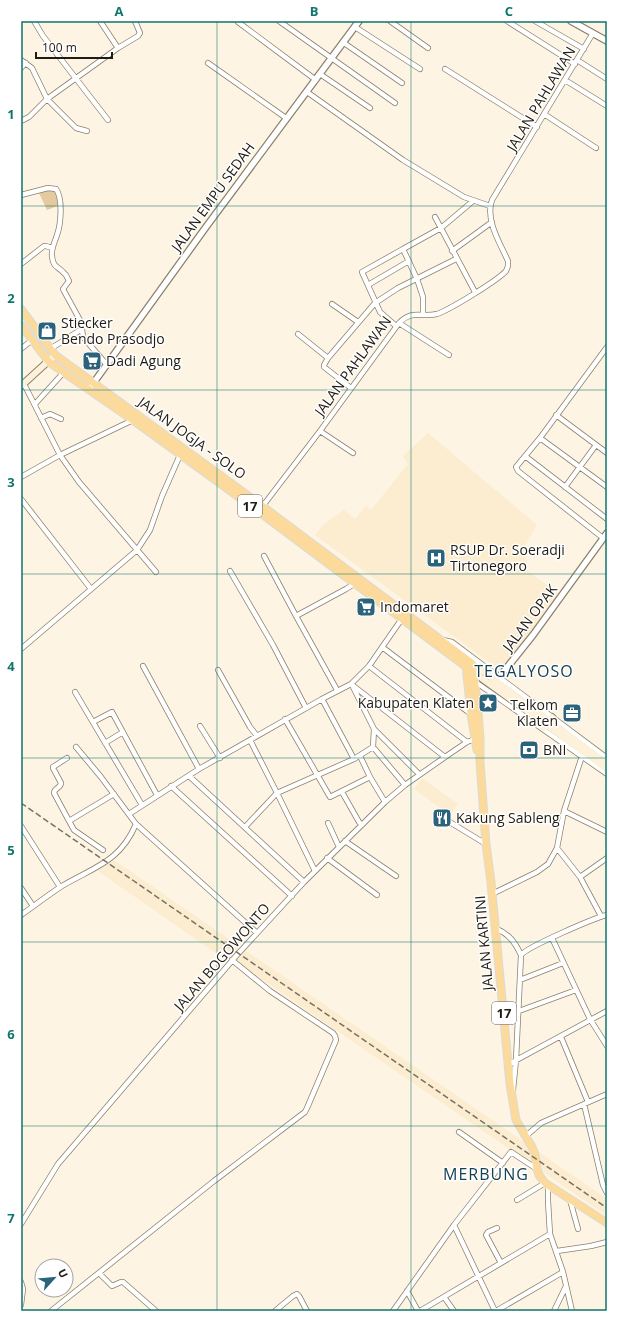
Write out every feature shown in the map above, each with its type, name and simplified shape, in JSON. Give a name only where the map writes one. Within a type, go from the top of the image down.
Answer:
[{"type":"highway","name":"JALAN JOGJA - SOLO","points":[[21,309],[55,355],[356,581],[442,640],[466,663],[472,672]]},
{"type":"highway","name":"JALAN JOGJA - SOLO","points":[[21,325],[49,362],[133,420],[180,455],[260,509]]},
{"type":"highway","name":"JALAN JOGJA - SOLO","points":[[356,581],[401,620],[466,663],[473,664]]},
{"type":"highway","name":"17","points":[[466,663],[470,682]]},
{"type":"highway","name":"17","points":[[470,682],[473,664]]},
{"type":"highway","name":"JALAN KARTINI","points":[[470,682],[471,714],[480,762]]},
{"type":"highway","name":"JALAN KARTINI","points":[[470,682],[477,699],[486,844],[512,1097],[516,1120],[535,1154],[536,1169],[546,1184],[607,1223]]},
{"type":"main road","points":[[23,385],[55,355]]},
{"type":"main road","points":[[473,664],[530,707],[583,752],[607,769]]},
{"type":"main road","points":[[472,672],[496,682]]},
{"type":"main road","points":[[583,752],[607,764]]},
{"type":"street","points":[[34,21],[43,36],[75,79],[108,120]]},
{"type":"street","points":[[100,21],[118,48]]},
{"type":"street","points":[[21,121],[29,117],[47,99],[139,34],[135,21]]},
{"type":"street","points":[[279,21],[395,102]]},
{"type":"street","name":"JALAN EMPU SEDAH","points":[[89,390],[201,233],[359,21]]},
{"type":"street","points":[[390,21],[428,48]]},
{"type":"street","points":[[507,21],[576,62],[607,78]]},
{"type":"street","points":[[535,21],[584,49]]},
{"type":"street","points":[[571,21],[607,41]]},
{"type":"street","points":[[238,22],[316,80]]},
{"type":"street","points":[[355,27],[420,69]]},
{"type":"street","name":"JALAN PAHLAWAN","points":[[260,509],[320,431],[397,324],[408,315],[433,314],[442,312],[501,276],[506,271],[508,260],[492,222],[490,206],[492,200],[593,33]]},
{"type":"street","points":[[344,43],[402,83]]},
{"type":"street","points":[[21,60],[32,68],[47,99],[76,128],[87,131]]},
{"type":"street","points":[[21,68],[26,63]]},
{"type":"street","points":[[208,63],[286,118]]},
{"type":"street","points":[[445,69],[537,127]]},
{"type":"street","points":[[320,74],[370,108]]},
{"type":"street","points":[[565,80],[607,106]]},
{"type":"street","points":[[307,92],[403,160],[473,202],[490,206]]},
{"type":"street","points":[[544,114],[596,148]]},
{"type":"street","points":[[21,195],[48,188],[54,188],[59,193],[59,227],[52,248],[54,263],[56,267],[64,272],[68,281],[63,289],[81,322],[83,337],[107,365]]},
{"type":"street","points":[[449,355],[380,312],[362,272],[441,228],[473,202]]},
{"type":"street","points":[[434,217],[475,292]]},
{"type":"street","points":[[452,251],[492,222]]},
{"type":"street","points":[[21,264],[44,246],[52,248]]},
{"type":"street","points":[[403,249],[417,279],[423,297],[424,314]]},
{"type":"street","points":[[351,388],[324,367],[328,358],[375,303],[398,288],[456,259]]},
{"type":"street","points":[[368,285],[409,261]]},
{"type":"street","points":[[332,304],[358,322]]},
{"type":"street","points":[[50,349],[82,329]]},
{"type":"street","points":[[298,334],[328,358]]},
{"type":"street","points":[[21,349],[32,340]]},
{"type":"street","points":[[603,538],[516,469],[517,465],[540,438],[607,347]]},
{"type":"street","points":[[35,404],[64,372]]},
{"type":"street","points":[[23,385],[35,404],[60,455],[80,482],[156,572]]},
{"type":"street","points":[[41,418],[50,414],[60,419]]},
{"type":"street","points":[[556,416],[607,453]]},
{"type":"street","points":[[21,477],[60,455],[133,420]]},
{"type":"street","points":[[320,431],[353,454]]},
{"type":"street","points":[[540,438],[607,487]]},
{"type":"street","points":[[564,487],[580,468],[596,445]]},
{"type":"street","points":[[22,647],[138,550],[150,530],[162,496],[180,455]]},
{"type":"street","points":[[525,456],[607,519]]},
{"type":"street","points":[[21,499],[91,589]]},
{"type":"street","name":"JALAN OPAK","points":[[496,682],[538,629],[607,533]]},
{"type":"street","points":[[264,556],[337,690]]},
{"type":"street","points":[[230,571],[274,645],[306,708]]},
{"type":"street","points":[[296,616],[356,581]]},
{"type":"street","points":[[129,814],[199,769],[337,690],[352,684],[369,666],[401,620]]},
{"type":"street","points":[[442,640],[452,642],[496,682],[530,707],[547,722]]},
{"type":"street","points":[[382,647],[471,714]]},
{"type":"street","points":[[143,666],[199,769]]},
{"type":"street","points":[[369,666],[467,742]]},
{"type":"street","points":[[218,670],[250,727],[257,736]]},
{"type":"street","points":[[470,682],[547,722],[607,758]]},
{"type":"street","points":[[352,684],[374,729],[419,774]]},
{"type":"street","points":[[352,684],[444,757]]},
{"type":"street","points":[[75,692],[142,805]]},
{"type":"street","points":[[322,699],[354,759]]},
{"type":"street","points":[[93,722],[112,712],[157,795]]},
{"type":"street","points":[[286,719],[330,797],[370,777]]},
{"type":"street","points":[[200,726],[220,758]]},
{"type":"street","points":[[374,729],[373,747],[405,785]]},
{"type":"street","points":[[105,743],[123,732]]},
{"type":"street","name":"JALAN BOGOWONTO","points":[[21,1224],[58,1164],[232,960],[304,882],[385,802],[405,785],[444,757],[467,742],[475,739]]},
{"type":"street","points":[[250,740],[315,871]]},
{"type":"street","points":[[76,747],[136,824],[257,933]]},
{"type":"street","points":[[245,827],[277,793],[354,759],[373,747]]},
{"type":"street","points":[[492,894],[544,868],[548,864],[557,848],[564,811],[583,752],[607,774]]},
{"type":"street","points":[[360,756],[370,777],[385,802]]},
{"type":"street","points":[[67,758],[53,767],[61,783],[60,787],[55,790],[54,793],[74,830],[103,850]]},
{"type":"street","points":[[189,776],[304,882]]},
{"type":"street","points":[[171,786],[292,896]]},
{"type":"street","points":[[342,792],[362,825]]},
{"type":"street","points":[[69,821],[114,794]]},
{"type":"street","points":[[564,811],[606,829]]},
{"type":"street","points":[[448,821],[486,844]]},
{"type":"street","points":[[328,823],[339,847]]},
{"type":"street","points":[[21,915],[60,888],[109,860],[127,841],[136,824]]},
{"type":"street","points":[[21,826],[60,888]]},
{"type":"street","points":[[345,841],[396,876]]},
{"type":"street","points":[[557,848],[580,877],[601,916]]},
{"type":"street","points":[[327,858],[377,895]]},
{"type":"street","points":[[580,877],[607,858]]},
{"type":"street","points":[[21,888],[33,906]]},
{"type":"street","points":[[521,955],[526,950],[601,916],[607,915]]},
{"type":"street","points":[[495,928],[508,935],[514,942],[521,955],[516,1060],[512,1097]]},
{"type":"street","points":[[552,938],[590,1020],[607,1046]]},
{"type":"street","points":[[51,1311],[214,1181],[304,1112],[336,1040],[335,1036],[333,1033],[270,991],[232,960]]},
{"type":"street","points":[[520,980],[563,963]]},
{"type":"street","points":[[504,1013],[519,1011],[576,990]]},
{"type":"street","points":[[509,1064],[607,1011]]},
{"type":"street","points":[[560,1037],[586,1103],[603,1185],[607,1193]]},
{"type":"street","points":[[526,1136],[541,1124],[607,1094]]},
{"type":"street","points":[[458,1132],[503,1163]]},
{"type":"street","points":[[392,1311],[454,1225],[511,1152],[536,1169]]},
{"type":"street","points":[[517,1200],[546,1184],[550,1234],[557,1251],[572,1311]]},
{"type":"street","points":[[570,1199],[578,1229]]},
{"type":"street","points":[[454,1225],[495,1311],[563,1272]]},
{"type":"street","points":[[497,1228],[488,1232],[486,1235],[501,1263]]},
{"type":"street","points":[[407,1291],[419,1311],[550,1234]]},
{"type":"street","points":[[557,1251],[584,1248],[607,1242]]},
{"type":"street","points":[[99,1273],[112,1286],[123,1282],[156,1311]]},
{"type":"street","points":[[21,1282],[21,1305]]},
{"type":"street","points":[[554,1311],[566,1286]]},
{"type":"street","points":[[275,1311],[297,1294],[307,1311]]},
{"type":"street","points":[[444,1297],[454,1311]]},
{"type":"shaded area","points":[[46,189],[53,190],[59,195],[60,205],[47,210],[39,193]]},
{"type":"shaded area","name":"RSUP Dr. Soeradji Tirtonegoro","points":[[428,433],[537,525],[525,545],[528,571],[559,594],[501,671],[315,535],[323,525],[344,510],[355,519],[366,506],[371,510],[408,464],[403,456]]},
{"type":"shaded area","points":[[422,778],[458,804],[450,815],[414,789]]},
{"type":"shaded area","points":[[114,860],[607,1199],[607,1216],[231,958],[227,961],[98,871]]},
{"type":"railway","points":[[21,803],[607,1208]]},
{"type":"place","name":"Stiecker Bendo Prasodjo","points":[[47,331]]},
{"type":"place","name":"Dadi Agung","points":[[92,361]]},
{"type":"place","name":"RSUP Dr. Soeradji Tirtonegoro","points":[[436,558]]},
{"type":"place","name":"Indomaret","points":[[366,607]]},
{"type":"place","name":"Kabupaten Klaten","points":[[488,703]]},
{"type":"place","name":"Telkom Klaten","points":[[572,713]]},
{"type":"place","name":"BNI","points":[[529,750]]},
{"type":"place","name":"Kakung Sableng","points":[[442,818]]},
{"type":"district","name":"TEGALYOSO","points":[[524,671]]},
{"type":"district","name":"MERBUNG","points":[[486,1174]]}]
